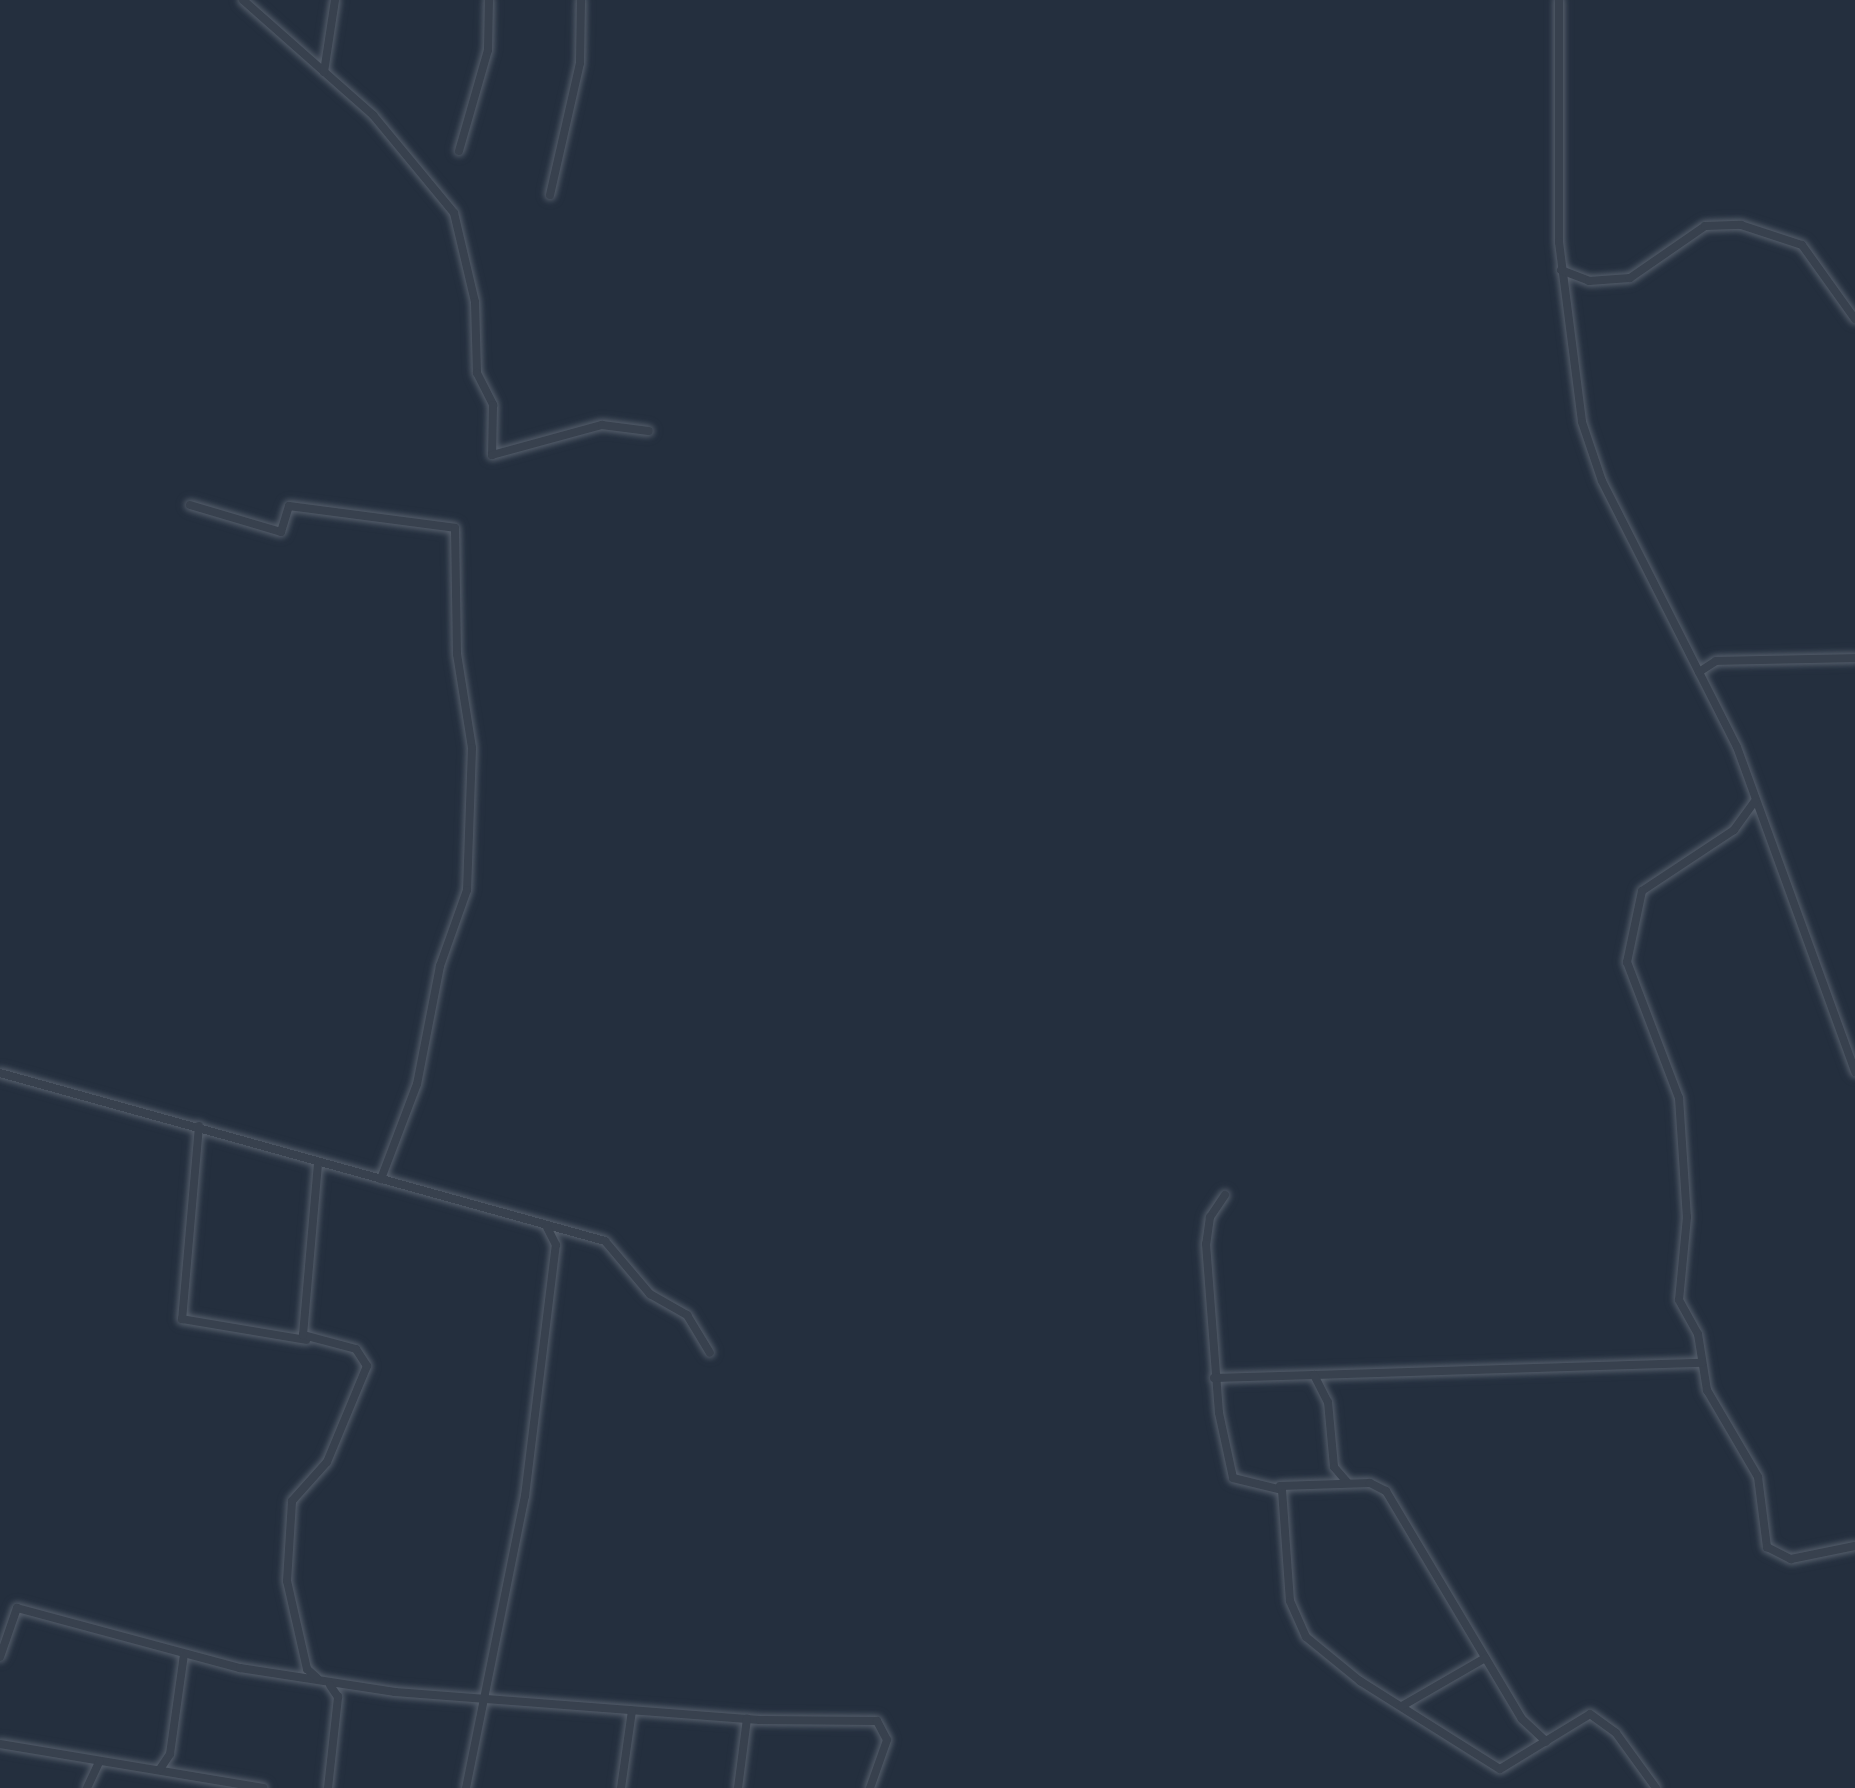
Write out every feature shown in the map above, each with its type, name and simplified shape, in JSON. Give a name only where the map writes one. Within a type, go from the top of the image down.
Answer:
[{"type":"street","points":[[243,0],[373,115],[454,213],[476,302],[477,373],[493,405],[492,455],[602,425],[650,431]]},
{"type":"street","points":[[324,73],[335,0]]},
{"type":"street","points":[[459,152],[488,50],[489,0]]},
{"type":"street","points":[[550,195],[580,63],[581,0]]},
{"type":"street","points":[[1559,0],[1561,270],[1571,371],[1590,449],[1756,800],[1855,1072]]},
{"type":"street","points":[[1561,270],[1589,281],[1630,278],[1705,226],[1741,224],[1802,245],[1855,320]]},
{"type":"street","points":[[190,505],[281,532],[289,506],[455,529],[457,654],[472,748],[466,890],[440,966],[417,1084],[381,1179]]},
{"type":"street","points":[[1698,673],[1712,662],[1855,658]]},
{"type":"street","points":[[1756,800],[1734,830],[1649,882],[1628,940],[1629,971],[1678,1098],[1687,1217],[1678,1287],[1720,1416],[1758,1477],[1769,1551],[1791,1559],[1855,1546]]},
{"type":"street","points":[[0,1073],[605,1241],[650,1294],[687,1316],[710,1353]]},
{"type":"street","points":[[200,1126],[183,1322],[356,1349],[367,1366],[327,1462],[292,1501],[289,1589],[307,1669],[328,1682],[338,1697],[328,1788]]},
{"type":"street","points":[[310,1341],[302,1324],[323,1174],[318,1162]]},
{"type":"street","points":[[1225,1195],[1210,1217],[1206,1244],[1214,1378],[1233,1478],[1279,1486],[1348,1483],[1386,1491],[1530,1730],[1546,1741]]},
{"type":"street","points":[[466,1788],[525,1496],[556,1245],[546,1226]]},
{"type":"street","points":[[1214,1378],[1702,1363]]},
{"type":"street","points":[[1314,1375],[1328,1402],[1334,1467],[1348,1483]]},
{"type":"street","points":[[1279,1486],[1290,1601],[1306,1636],[1500,1769],[1584,1716],[1598,1717],[1656,1788]]},
{"type":"street","points":[[0,1657],[16,1608],[184,1654],[328,1682],[632,1711],[882,1724],[887,1740],[870,1788]]},
{"type":"street","points":[[159,1770],[170,1754],[184,1654]]},
{"type":"street","points":[[1402,1706],[1485,1658]]},
{"type":"street","points":[[621,1788],[632,1711]]},
{"type":"street","points":[[738,1788],[747,1719]]},
{"type":"street","points":[[0,1744],[263,1788]]},
{"type":"street","points":[[87,1788],[99,1762]]}]
